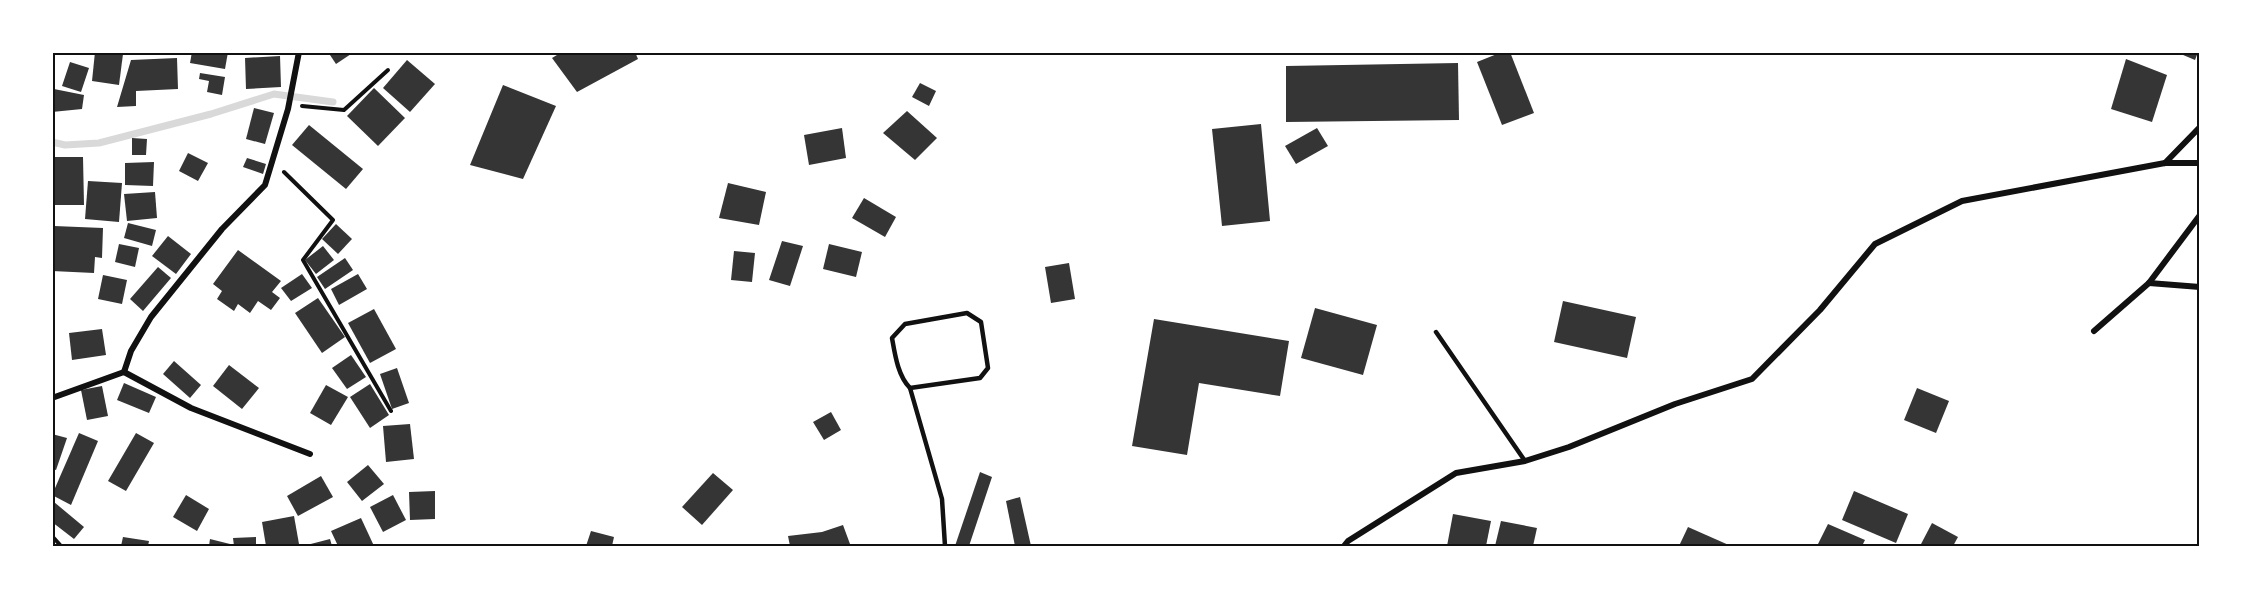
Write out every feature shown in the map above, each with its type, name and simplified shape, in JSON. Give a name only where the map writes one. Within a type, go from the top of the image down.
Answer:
[{"type":"street","points":[[124,372],[131,351],[151,317],[222,229],[265,184],[289,107],[299,52]]},
{"type":"street","points":[[2165,164],[2199,127]]},
{"type":"street","points":[[1344,546],[1348,541],[1456,473],[1525,461],[1569,447],[1675,404],[1752,379],[1820,310],[1875,244],[1962,201],[2165,164],[2199,163]]},
{"type":"street","points":[[2094,331],[2149,283],[2199,215]]},
{"type":"street","points":[[2149,283],[2199,287]]},
{"type":"street","points":[[52,398],[124,372],[190,408],[310,454]]},
{"type":"lane","points":[[910,388],[980,378],[988,368],[981,322],[967,313],[905,324],[892,338],[903,381],[910,388],[942,500],[945,546]]},
{"type":"lane","points":[[1436,332],[1525,461]]},
{"type":"path","points":[[289,107],[344,110],[388,70]]},
{"type":"path","points":[[272,161],[333,220],[303,260],[392,411]]},
{"type":"path","points":[[52,536],[61,546]]},
{"type":"building","points":[[95,52],[123,54],[119,85],[92,81]]},
{"type":"building","points":[[192,52],[228,52],[225,69],[190,63]]},
{"type":"building","points":[[328,52],[354,52],[336,64]]},
{"type":"building","points":[[562,52],[635,52],[638,59],[577,92],[552,58]]},
{"type":"building","points":[[1502,52],[1510,52],[1534,113],[1502,125],[1477,62]]},
{"type":"building","points":[[2176,52],[2198,52],[2195,60]]},
{"type":"building","points":[[280,56],[281,87],[246,89],[245,58]]},
{"type":"building","points":[[177,58],[178,89],[136,91],[136,106],[117,107],[131,60]]},
{"type":"building","points":[[2126,59],[2167,75],[2152,122],[2111,109]]},
{"type":"building","points":[[407,60],[435,84],[410,112],[383,88]]},
{"type":"building","points":[[70,62],[89,68],[81,92],[62,86]]},
{"type":"building","points":[[1458,63],[1459,120],[1286,122],[1286,66]]},
{"type":"building","points":[[200,73],[225,77],[222,95],[207,92],[209,81],[199,79]]},
{"type":"building","points":[[920,83],[936,91],[929,106],[912,97]]},
{"type":"building","points":[[503,85],[556,106],[523,179],[470,165]]},
{"type":"building","points":[[374,88],[405,118],[378,146],[347,116]]},
{"type":"building","points":[[54,89],[84,95],[82,109],[52,112]]},
{"type":"building","points":[[254,108],[274,113],[265,144],[246,139]]},
{"type":"building","points":[[907,111],[937,138],[915,160],[883,133]]},
{"type":"building","points":[[1261,124],[1270,221],[1222,226],[1212,129]]},
{"type":"building","points":[[309,125],[363,169],[346,189],[292,145]]},
{"type":"building","points":[[842,128],[846,158],[809,165],[804,135]]},
{"type":"building","points":[[1317,128],[1328,146],[1296,164],[1285,146]]},
{"type":"building","points":[[132,138],[147,139],[146,155],[132,155]]},
{"type":"building","points":[[188,153],[208,163],[198,181],[179,171]]},
{"type":"building","points":[[52,157],[83,157],[84,205],[52,205]]},
{"type":"building","points":[[247,158],[266,164],[263,174],[243,167]]},
{"type":"building","points":[[154,162],[153,186],[125,185],[125,163]]},
{"type":"building","points":[[88,181],[122,183],[119,222],[85,219]]},
{"type":"building","points":[[728,183],[766,192],[759,225],[719,218]]},
{"type":"building","points":[[155,192],[157,218],[127,221],[124,194]]},
{"type":"building","points":[[864,198],[896,217],[885,237],[852,218]]},
{"type":"building","points":[[128,223],[156,230],[152,246],[124,238]]},
{"type":"building","points":[[336,224],[352,239],[338,254],[322,239]]},
{"type":"building","points":[[54,226],[103,228],[102,258],[95,257],[94,273],[52,271]]},
{"type":"building","points":[[168,236],[191,254],[176,274],[152,256]]},
{"type":"building","points":[[782,241],[803,246],[790,286],[769,280]]},
{"type":"building","points":[[119,244],[139,248],[135,267],[115,262]]},
{"type":"building","points":[[829,244],[862,252],[856,277],[823,269]]},
{"type":"building","points":[[323,246],[334,260],[316,274],[305,260]]},
{"type":"building","points":[[238,250],[281,281],[272,292],[280,298],[271,310],[258,301],[250,313],[238,304],[234,311],[217,299],[222,291],[213,284]]},
{"type":"building","points":[[734,251],[755,253],[752,282],[731,280]]},
{"type":"building","points":[[345,258],[353,270],[325,289],[317,277]]},
{"type":"building","points":[[1069,263],[1075,299],[1051,303],[1045,267]]},
{"type":"building","points":[[158,267],[171,278],[143,311],[130,299]]},
{"type":"building","points":[[302,274],[312,288],[291,301],[281,288]]},
{"type":"building","points":[[358,274],[367,289],[339,305],[331,289]]},
{"type":"building","points":[[103,275],[127,280],[122,304],[98,299]]},
{"type":"building","points":[[318,298],[345,337],[322,353],[295,313]]},
{"type":"building","points":[[1563,301],[1636,317],[1627,358],[1554,342]]},
{"type":"building","points":[[1315,308],[1377,325],[1363,375],[1301,358]]},
{"type":"building","points":[[374,309],[396,349],[370,363],[348,323]]},
{"type":"building","points":[[1154,319],[1289,341],[1280,396],[1199,383],[1187,455],[1132,446]]},
{"type":"building","points":[[102,329],[106,355],[72,360],[69,333]]},
{"type":"building","points":[[351,355],[366,377],[347,389],[332,368]]},
{"type":"building","points":[[174,361],[201,385],[190,398],[163,374]]},
{"type":"building","points":[[229,365],[259,388],[242,409],[213,386]]},
{"type":"building","points":[[397,368],[409,403],[392,409],[380,374]]},
{"type":"building","points":[[124,383],[156,397],[149,413],[117,400]]},
{"type":"building","points":[[370,384],[389,415],[370,428],[350,397]]},
{"type":"building","points":[[326,385],[348,397],[331,425],[310,413]]},
{"type":"building","points":[[102,386],[108,416],[87,420],[81,390]]},
{"type":"building","points":[[1917,388],[1949,401],[1936,433],[1904,420]]},
{"type":"building","points":[[831,412],[841,430],[824,440],[813,422]]},
{"type":"building","points":[[410,424],[414,459],[386,462],[383,426]]},
{"type":"building","points":[[79,433],[98,441],[71,505],[52,495]]},
{"type":"building","points":[[136,433],[154,443],[126,491],[108,481]]},
{"type":"building","points":[[52,434],[67,438],[56,470],[52,469]]},
{"type":"building","points":[[368,465],[384,484],[362,501],[347,482]]},
{"type":"building","points":[[980,472],[992,477],[969,546],[955,546]]},
{"type":"building","points":[[713,473],[733,490],[702,525],[682,507]]},
{"type":"building","points":[[321,476],[333,497],[298,516],[287,496]]},
{"type":"building","points":[[435,491],[435,519],[410,520],[409,492]]},
{"type":"building","points":[[1854,491],[1908,514],[1896,543],[1842,520]]},
{"type":"building","points":[[186,495],[209,509],[197,531],[173,517]]},
{"type":"building","points":[[393,495],[406,520],[383,532],[370,507]]},
{"type":"building","points":[[1020,497],[1031,546],[1015,546],[1006,501]]},
{"type":"building","points":[[54,502],[84,527],[74,539],[52,522]]},
{"type":"building","points":[[1453,514],[1491,521],[1486,546],[1447,546]]},
{"type":"building","points":[[294,516],[299,544],[266,546],[262,522]]},
{"type":"building","points":[[361,518],[374,546],[338,546],[331,531]]},
{"type":"building","points":[[1501,521],[1537,528],[1533,546],[1495,546]]},
{"type":"building","points":[[1932,523],[1958,537],[1953,546],[1920,546]]},
{"type":"building","points":[[1828,524],[1865,540],[1862,546],[1817,546]]},
{"type":"building","points":[[843,525],[850,544],[790,546],[788,536],[822,532]]},
{"type":"building","points":[[1688,527],[1731,546],[1679,546]]},
{"type":"building","points":[[591,531],[614,537],[612,546],[586,546]]},
{"type":"building","points":[[123,537],[149,541],[148,546],[121,546]]},
{"type":"building","points":[[256,537],[256,546],[234,546],[233,538]]},
{"type":"building","points":[[210,539],[230,544],[229,546],[209,546]]},
{"type":"building","points":[[330,539],[332,546],[303,546]]},
{"type":"waterway","points":[[52,142],[65,145],[99,143],[211,114],[274,94],[333,102]]}]
